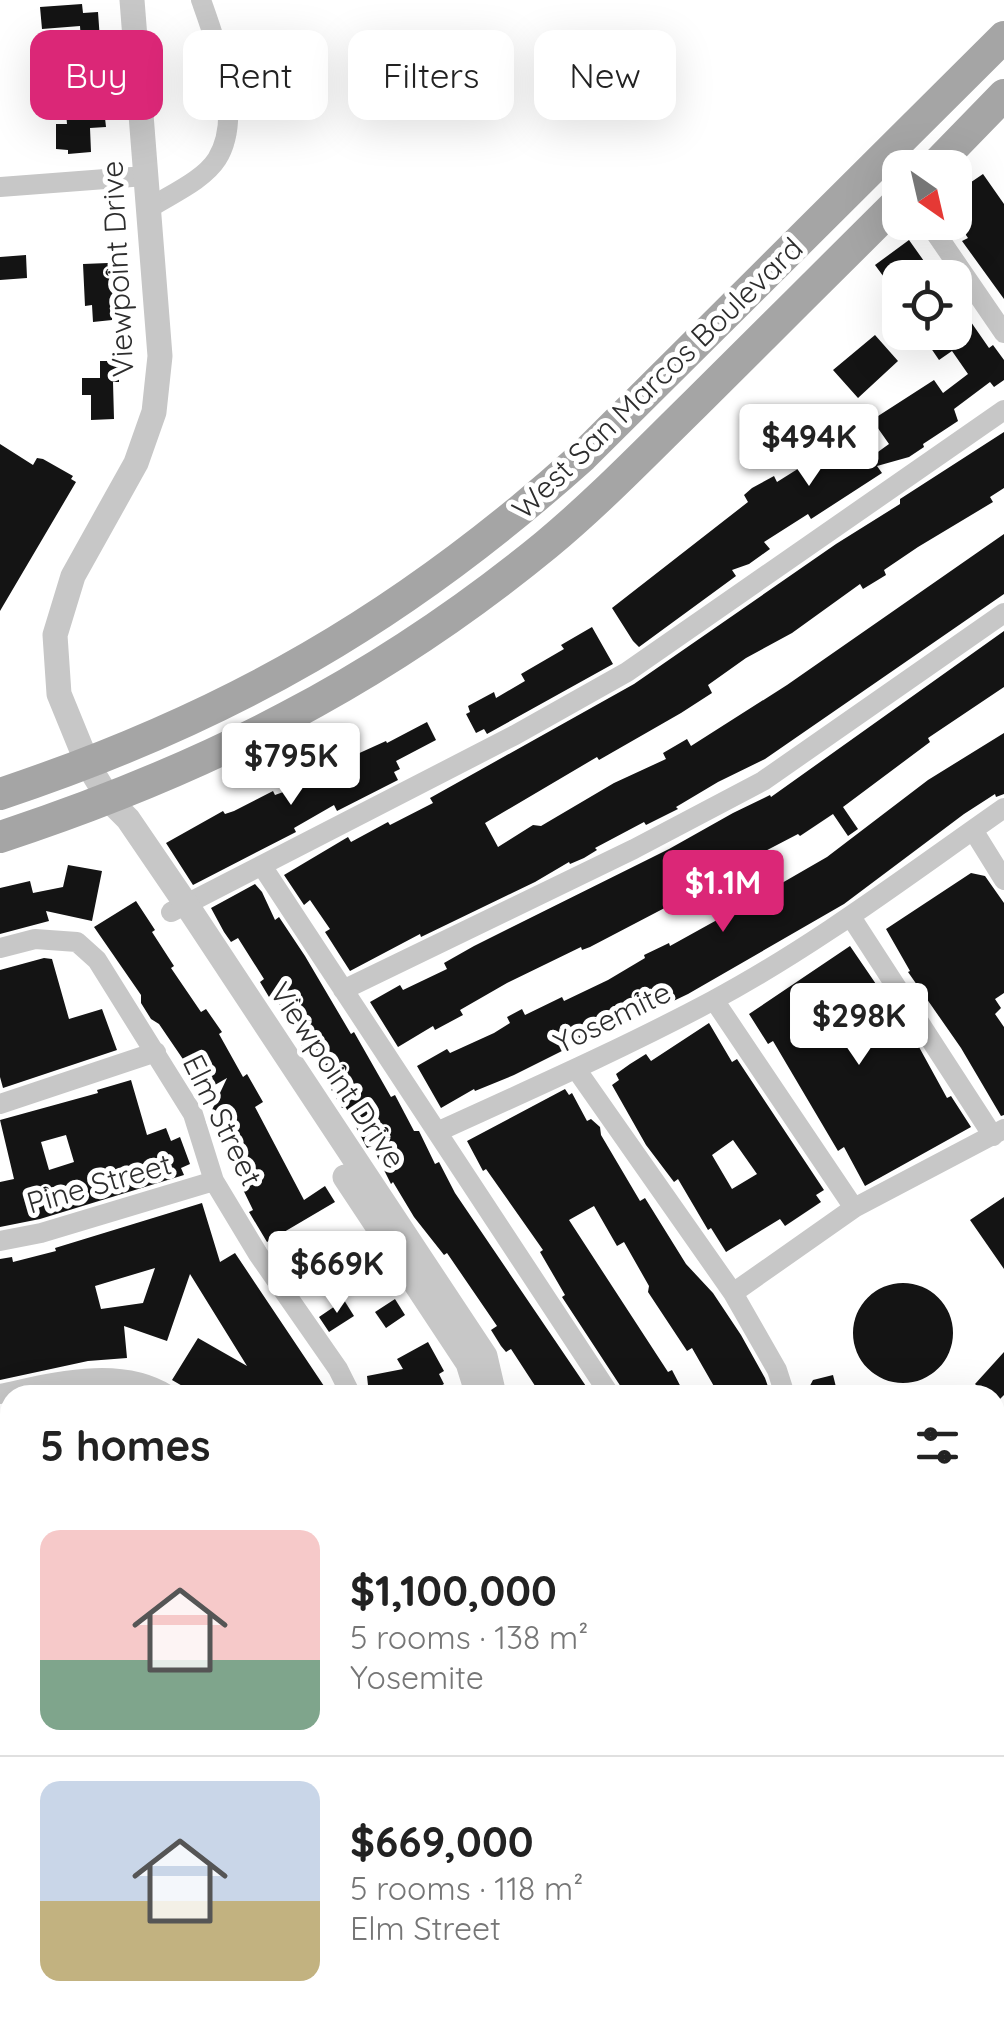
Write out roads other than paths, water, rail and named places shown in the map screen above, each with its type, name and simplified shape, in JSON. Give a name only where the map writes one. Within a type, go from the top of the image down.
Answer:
[{"type":"main road","name":"West San Marcos Boulevard","points":[[909,150],[1004,37]]},
{"type":"main road","points":[[951,150],[1004,96]]},
{"type":"main road","name":"West San Marcos Boulevard","points":[[0,794],[88,765],[240,698],[322,653],[414,593],[505,524],[584,456],[882,180]]},
{"type":"main road","name":"West San Marcos Boulevard","points":[[0,837],[110,800],[258,735],[343,688],[438,626],[546,545],[612,486],[882,218]]},
{"type":"street","name":"Viewpoint Drive","points":[[132,0],[160,356],[154,412],[136,464],[73,576],[54,635],[60,694],[88,765],[110,800],[118,827],[178,908],[484,1356],[491,1385]]},
{"type":"street","points":[[148,209],[200,175],[218,158],[227,126],[226,82],[201,0]]},
{"type":"street","points":[[0,187],[145,176]]},
{"type":"street","points":[[940,240],[1004,333]]},
{"type":"street","points":[[178,908],[516,735],[627,672],[1004,410]]},
{"type":"street","points":[[343,990],[763,781],[1004,613]]},
{"type":"street","name":"Yosemite","points":[[437,1132],[576,1070],[714,1000],[852,917],[1004,808]]},
{"type":"street","points":[[973,830],[1004,880]]},
{"type":"street","points":[[262,866],[603,1385]]},
{"type":"street","name":"Viewpoint Drive","points":[[178,908],[468,1363],[475,1385]]},
{"type":"street","points":[[733,1293],[854,1208],[999,1133],[852,917]]},
{"type":"street","name":"Elm Street","points":[[0,948],[36,939],[77,942],[97,960],[192,1114],[214,1181],[346,1385]]},
{"type":"street","points":[[714,1000],[854,1208]]},
{"type":"street","points":[[0,1104],[156,1052]]},
{"type":"street","points":[[576,1070],[733,1293],[782,1385]]},
{"type":"street","name":"Pine Street","points":[[0,1242],[214,1181]]},
{"type":"street","points":[[44,1385],[79,1378],[149,1385]]}]
